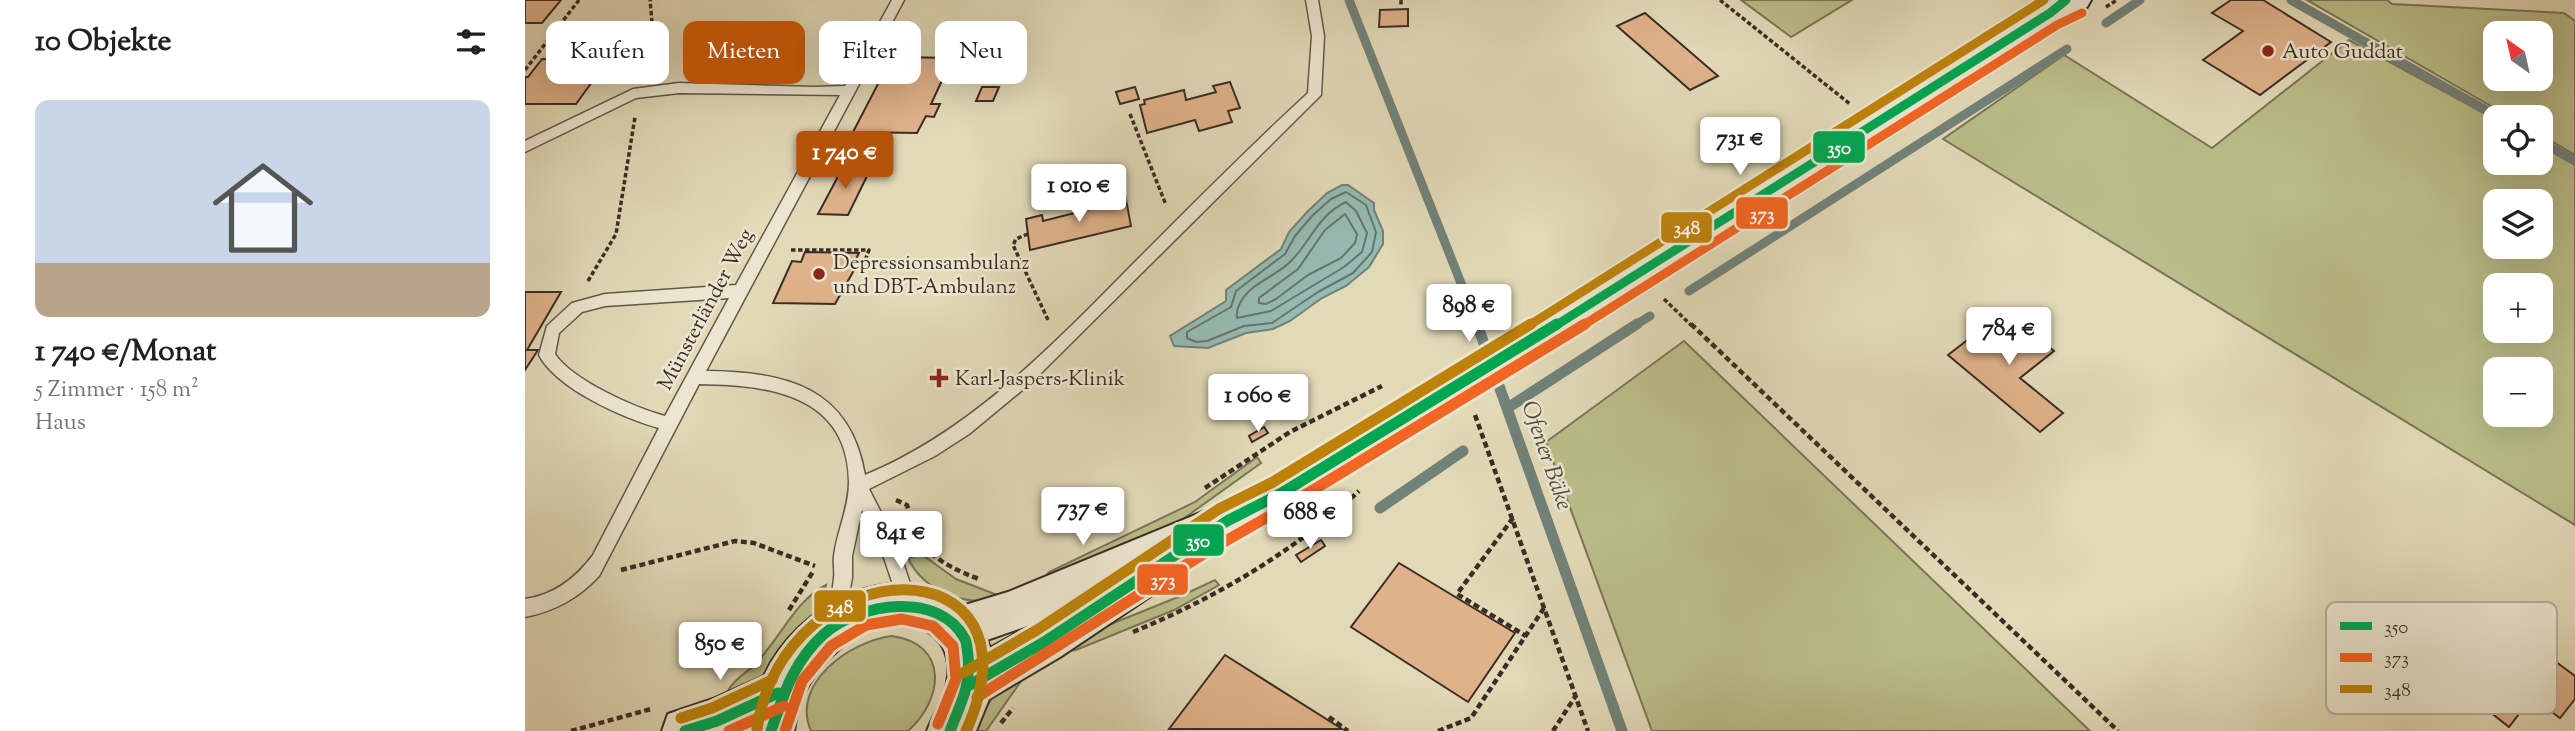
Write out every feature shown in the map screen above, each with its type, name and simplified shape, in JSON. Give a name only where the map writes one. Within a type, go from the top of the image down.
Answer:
[{"type":"street","points":[[959,628],[1011,612],[1214,506],[1280,494],[1469,408],[1514,351],[2064,4]]},
{"type":"street","points":[[970,685],[1044,642],[1214,506]]},
{"type":"street","points":[[672,719],[717,721],[774,712],[791,667],[810,645],[834,626],[858,613],[883,606],[908,604],[936,611],[959,628],[968,644],[972,664],[970,685],[963,708],[950,731]]},
{"type":"lane","name":"Münsterländer Weg","points":[[525,608],[554,599],[591,573],[898,0]]},
{"type":"lane","points":[[857,486],[893,473],[933,450],[1018,384],[1314,95],[1318,36],[1311,0]]},
{"type":"lane","points":[[525,147],[633,94],[679,88],[814,92],[850,90]]},
{"type":"lane","points":[[669,424],[647,419],[628,410],[553,364],[547,355],[552,330],[563,317],[577,307],[605,300],[741,291]]},
{"type":"lane","points":[[694,377],[756,379],[782,384],[818,400],[831,411],[849,440],[857,486],[888,544],[890,558],[908,604]]},
{"type":"lane","points":[[834,626],[857,486]]},
{"type":"path","points":[[525,70],[579,0]]},
{"type":"path","points":[[577,307],[589,279],[616,234],[635,114],[633,94],[654,52],[655,25],[650,0]]},
{"type":"path","points":[[1401,0],[1401,7]]},
{"type":"path","points":[[1720,0],[1876,124]]},
{"type":"path","points":[[1130,114],[1170,215],[1180,226]]},
{"type":"path","points":[[1028,234],[1016,239],[1014,248],[1053,331],[1066,340]]},
{"type":"path","points":[[762,251],[833,248],[869,250],[862,268]]},
{"type":"path","points":[[1638,275],[2117,731]]},
{"type":"path","points":[[1214,506],[1254,453],[1350,400],[1389,384]]},
{"type":"path","points":[[1469,408],[1514,517],[1588,731]]},
{"type":"path","points":[[1123,636],[1196,606],[1223,591],[1317,529],[1365,485]]},
{"type":"path","points":[[1514,517],[1457,594],[1526,636]]},
{"type":"path","points":[[591,573],[617,571],[735,541],[754,543],[815,566]]},
{"type":"path","points":[[925,547],[963,573],[991,582]]},
{"type":"path","points":[[1438,731],[1471,718],[1545,608]]},
{"type":"path","points":[[1553,731],[1576,697]]},
{"type":"path","points":[[995,731],[1020,698]]},
{"type":"path","points":[[1329,717],[1347,731]]},
{"type":"path","points":[[571,731],[672,719]]},
{"type":"green space","points":[[1741,0],[1852,0],[1791,37]]},
{"type":"green space","points":[[2307,0],[2387,0],[2392,4],[2564,13],[2575,21],[2575,155],[2553,142],[2553,105],[2489,105]]},
{"type":"green space","points":[[2349,40],[2483,113],[2483,175],[2553,175],[2553,149],[2575,161],[2575,525],[1943,139],[2064,55],[2212,148]]},
{"type":"green space","points":[[1684,341],[2090,731],[1652,731],[1546,442]]},
{"type":"green space","points":[[1257,457],[1261,463],[1183,519],[1105,557],[1043,579],[1049,572],[1195,502]]},
{"type":"green space","points":[[924,556],[956,579],[1000,596],[974,600],[947,594],[935,588],[915,569],[908,558]]},
{"type":"green space","points":[[1215,580],[1219,585],[1174,610],[1076,650],[1067,651],[1094,631]]},
{"type":"green space","points":[[826,585],[805,626],[781,656],[756,681],[746,688],[726,695],[734,683],[762,657],[804,601]]},
{"type":"green space","points":[[892,636],[911,641],[924,650],[932,661],[934,689],[920,718],[908,731],[811,731],[807,713],[809,697],[828,667],[859,646]]},
{"type":"green space","points":[[1024,677],[986,731],[971,731],[994,695]]},
{"type":"water","points":[[1342,185],[1348,185],[1374,203],[1374,210],[1383,231],[1383,244],[1369,267],[1346,286],[1273,329],[1246,333],[1208,348],[1174,346],[1170,336],[1226,301],[1226,290],[1281,249],[1289,232],[1307,212],[1327,193]]},
{"type":"building","points":[[525,0],[561,0],[542,23],[525,23]]},
{"type":"building","name":"Auto Guddat","points":[[2231,0],[2263,0],[2331,42],[2260,95],[2203,60],[2243,31],[2212,13]]},
{"type":"building","points":[[1408,9],[1408,26],[1379,27],[1380,10]]},
{"type":"building","points":[[1645,13],[1718,76],[1690,90],[1617,26]]},
{"type":"building","points":[[921,57],[935,58],[935,84],[940,84],[931,104],[940,104],[934,117],[926,116],[917,133],[853,132],[878,84],[921,84]]},
{"type":"building","points":[[542,59],[546,59],[546,84],[591,84],[576,104],[525,104],[525,77],[528,77]]},
{"type":"building","points":[[1230,82],[1240,108],[1228,111],[1232,122],[1199,131],[1195,120],[1147,133],[1140,105],[1145,104],[1144,100],[1184,90],[1186,100],[1216,92],[1213,86]]},
{"type":"building","points":[[982,87],[999,87],[993,101],[976,101]]},
{"type":"building","points":[[1135,87],[1139,99],[1120,104],[1116,92]]},
{"type":"building","points":[[843,167],[871,168],[848,215],[818,214]]},
{"type":"building","points":[[1125,194],[1131,226],[1030,250],[1026,219],[1042,215],[1043,221],[1110,204],[1109,198]]},
{"type":"building","name":"Depressionsambulanz und DBT-Ambulanz","points":[[805,252],[859,253],[854,263],[858,263],[835,304],[773,303],[792,261],[801,262]]},
{"type":"building","points":[[525,292],[561,292],[527,350],[538,350],[525,370]]},
{"type":"building","points":[[2005,311],[2054,351],[2020,378],[2063,413],[2040,432],[1948,355]]},
{"type":"building","points":[[1264,427],[1268,433],[1252,442],[1249,436]]},
{"type":"building","points":[[1321,540],[1325,546],[1301,562],[1296,555]]},
{"type":"building","points":[[1399,563],[1515,633],[1468,702],[1351,627]]},
{"type":"building","points":[[1225,655],[1342,729],[1169,729]]},
{"type":"building","points":[[2557,663],[2575,676],[2575,699],[2560,718],[2555,714],[2557,714]]},
{"type":"building","points":[[2493,714],[2519,714],[2509,727]]},
{"type":"waterway","name":"Ofener Bäke","points":[[1349,0],[1478,326]]},
{"type":"waterway","points":[[2106,23],[2140,0]]},
{"type":"waterway","points":[[2291,0],[2483,109]]},
{"type":"waterway","points":[[1689,291],[2067,49]]},
{"type":"waterway","points":[[2553,149],[2575,161]]},
{"type":"waterway","points":[[1634,326],[1650,316]]},
{"type":"waterway","name":"Ofener Bäke","points":[[1477,324],[1622,731]]},
{"type":"waterway","points":[[1509,407],[1637,324]]},
{"type":"waterway","points":[[1380,508],[1463,451]]},
{"type":"transit line","name":"348","points":[[963,673],[1037,630],[1219,509],[1273,482],[1631,263],[2044,0]]},
{"type":"transit line","name":"350","points":[[970,685],[1044,642],[1227,521],[1280,494],[1638,275],[2050,13],[2066,0]]},
{"type":"transit line","name":"373","points":[[977,697],[1208,551],[1287,506],[1646,287],[2057,25],[2082,13]]},
{"type":"transit line","name":"348","points":[[757,729],[762,701],[773,676],[801,636],[839,606],[861,596],[884,590],[908,589],[935,594],[956,605],[971,621],[980,640],[984,662],[982,685],[966,731]]},
{"type":"transit line","name":"350","points":[[771,731],[791,673],[824,633],[865,611],[907,605],[942,615],[966,640],[970,679],[950,731]]},
{"type":"transit line","name":"373","points":[[785,731],[802,681],[831,646],[866,625],[902,619],[933,626],[953,646],[956,679],[938,724]]},
{"type":"transit line","name":"348","points":[[681,718],[712,708],[772,680]]},
{"type":"transit line","name":"350","points":[[685,731],[717,721],[778,693]]},
{"type":"transit line","name":"373","points":[[729,731],[784,706]]},
{"type":"place","name":"Auto Guddat","points":[[2268,51]]},
{"type":"place","name":"Depressionsambulanz und DBT-Ambulanz","points":[[819,274]]},
{"type":"place","name":"Karl-Jaspers-Klinik","points":[[939,378]]}]
